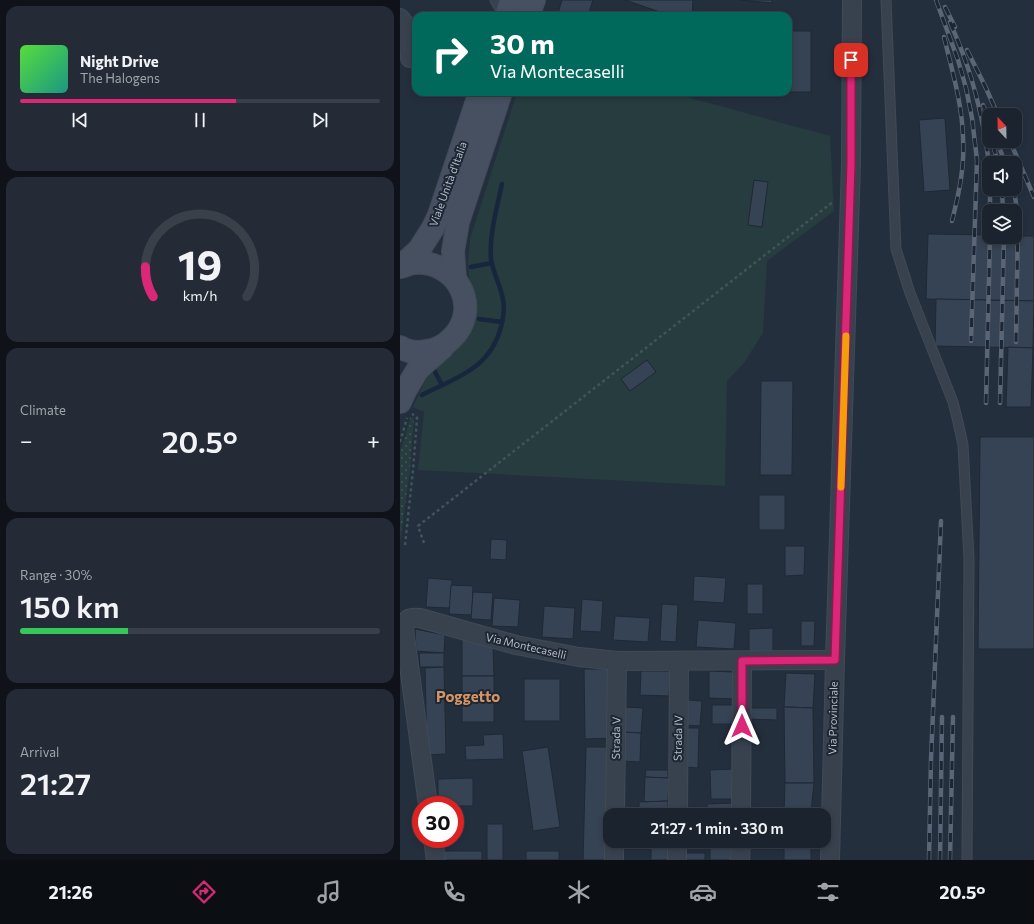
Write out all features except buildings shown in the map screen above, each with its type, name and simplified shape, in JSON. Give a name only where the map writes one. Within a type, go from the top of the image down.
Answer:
[{"type":"main road","points":[[506,12],[511,0]]},
{"type":"main road","points":[[530,12],[534,0]]},
{"type":"main road","name":"Viale Unità d'Italia","points":[[400,267],[419,250],[433,228],[439,215],[479,96]]},
{"type":"main road","name":"Viale Unità d'Italia","points":[[455,279],[453,251],[458,222],[500,96]]},
{"type":"main road","name":"Viale Unità d'Italia","points":[[400,267],[413,263],[429,263],[443,269],[455,279],[463,292],[465,307],[463,321],[456,335],[418,369],[400,402]]},
{"type":"main road","points":[[400,347],[404,350],[418,352],[432,351],[446,345]]},
{"type":"street","name":"Via Provinciale","points":[[830,860],[850,197],[852,0]]},
{"type":"street","points":[[400,18],[408,28],[410,58],[412,59]]},
{"type":"street","name":"Via Montecaselli","points":[[427,796],[404,629],[405,623],[408,619],[420,618],[516,645],[579,657],[617,661],[835,660]]},
{"type":"street","name":"Strada V","points":[[614,808],[617,661]]},
{"type":"street","name":"Strada IV","points":[[678,808],[679,661]]},
{"type":"street","points":[[741,808],[742,661]]},
{"type":"street","points":[[434,848],[436,860]]},
{"type":"street","points":[[614,848],[614,860]]},
{"type":"street","points":[[677,848],[677,860]]},
{"type":"street","points":[[740,860],[741,848]]},
{"type":"lane","points":[[495,0],[502,12]]},
{"type":"lane","points":[[886,0],[896,249],[910,293],[952,402],[963,445],[969,560],[967,860]]},
{"type":"path","points":[[424,543],[418,526],[833,202],[850,197]]},
{"type":"path","points":[[400,442],[408,417],[413,414],[417,418],[405,545]]},
{"type":"green space","points":[[516,96],[683,96],[830,136],[834,211],[767,261],[763,333],[744,363],[727,381],[725,486],[418,470],[424,412],[413,407],[470,289],[468,264],[470,239]]},
{"type":"green space","points":[[412,417],[414,419],[410,469],[400,543],[400,453],[410,418]]},
{"type":"waterway","points":[[422,395],[470,370],[489,353],[496,341],[502,324],[504,306],[501,290],[492,264],[491,241],[502,184]]},
{"type":"waterway","points":[[471,267],[492,263]]},
{"type":"waterway","points":[[479,319],[502,322]]},
{"type":"waterway","points":[[433,368],[442,385]]},
{"type":"railway","points":[[936,0],[958,60],[966,88],[972,118],[977,160],[971,341]]},
{"type":"railway","points":[[945,7],[955,27]]},
{"type":"railway","points":[[950,22],[973,83],[988,156]]},
{"type":"railway","points":[[944,37],[959,99],[963,137],[962,169],[952,221]]},
{"type":"railway","points":[[967,50],[995,108]]},
{"type":"railway","points":[[994,148],[996,156]]},
{"type":"railway","points":[[1000,148],[1002,156]]},
{"type":"railway","points":[[1013,148],[1034,197]]},
{"type":"railway","points":[[990,196],[990,204]]},
{"type":"railway","points":[[1002,196],[1003,204]]},
{"type":"railway","points":[[1015,196],[1018,218],[1016,342]]},
{"type":"railway","points":[[986,403],[990,244]]},
{"type":"railway","points":[[1000,403],[1004,244]]},
{"type":"railway","points":[[929,860],[931,760],[941,521]]},
{"type":"railway","points":[[940,860],[942,717]]},
{"type":"railway","points":[[950,860],[953,717]]},
{"type":"slow traffic","points":[[841,487],[846,336]]},
{"type":"district","name":"Poggetto","points":[[468,697]]},
{"type":"route","points":[[742,726],[742,661],[835,660],[851,164],[851,60]]}]
